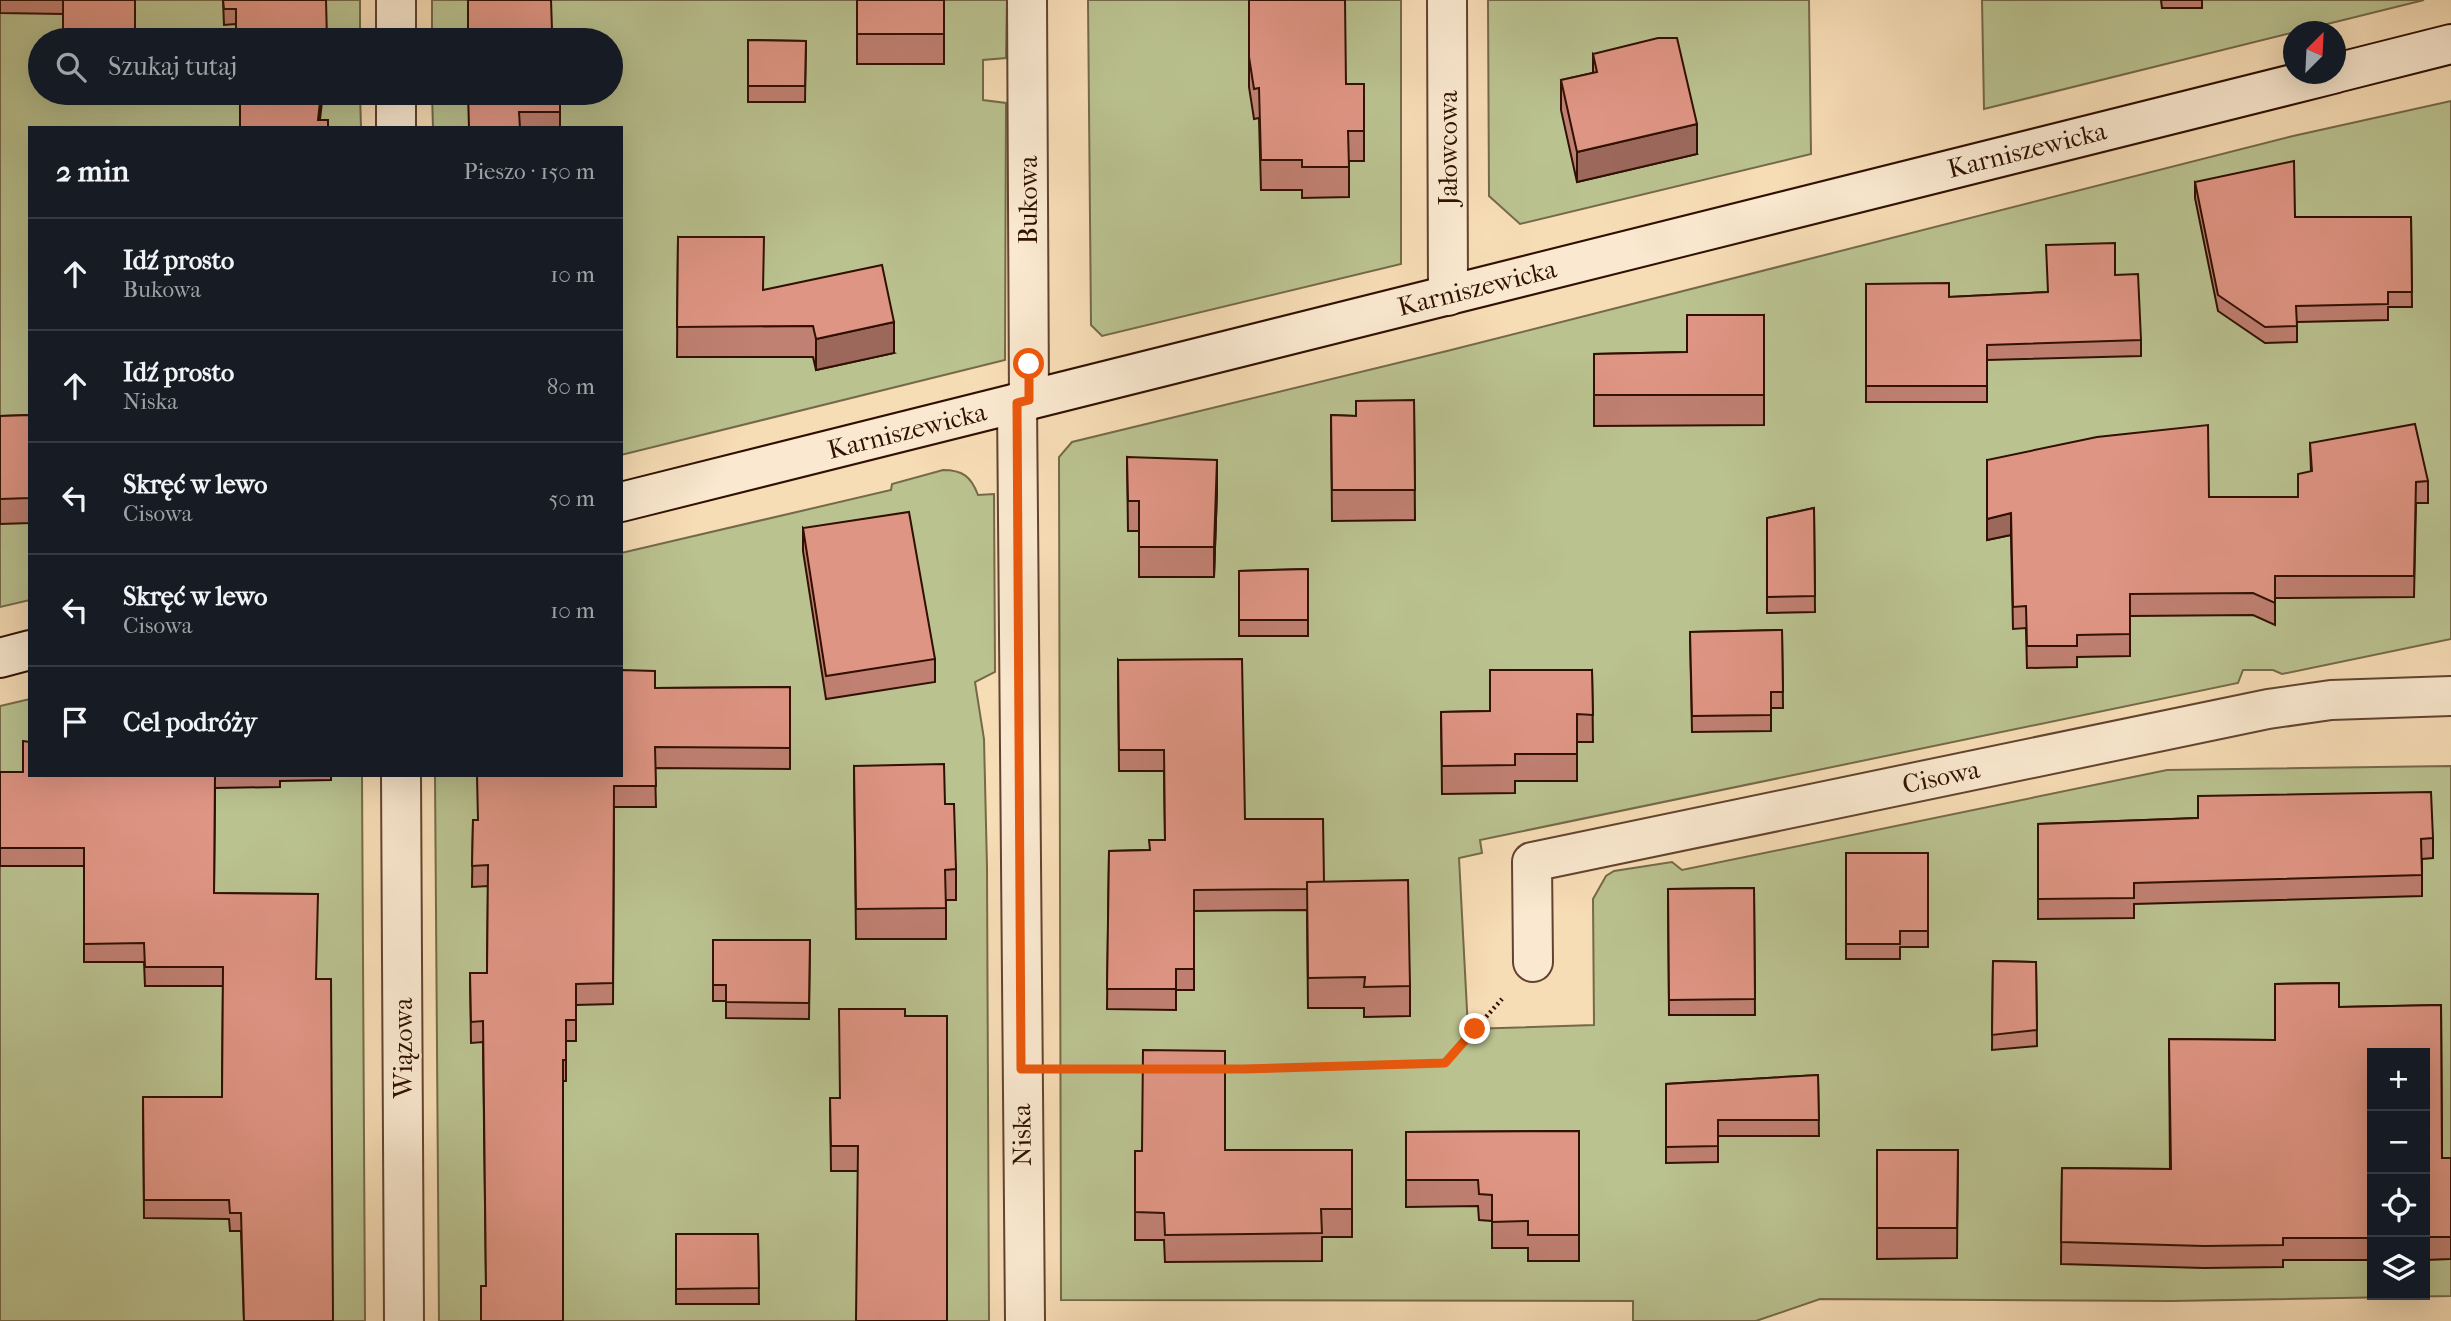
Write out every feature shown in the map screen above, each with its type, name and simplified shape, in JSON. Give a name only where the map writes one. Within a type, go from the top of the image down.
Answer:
[{"type":"street","points":[[396,0],[396,28]]},
{"type":"street","name":"Bukowa","points":[[1023,402],[1027,0]]},
{"type":"street","name":"Jałowcowa","points":[[1447,0],[1448,296]]},
{"type":"street","name":"Karniszewicka","points":[[2346,70],[2451,44]]},
{"type":"street","name":"Karniszewicka","points":[[623,502],[2290,84]]},
{"type":"street","points":[[396,105],[396,126]]},
{"type":"street","name":"Niska","points":[[1023,402],[1021,1069],[1025,1321]]},
{"type":"street","points":[[0,658],[28,651]]},
{"type":"street","name":"Cisowa","points":[[1533,962],[1532,862],[2268,709],[2331,700],[2451,696]]},
{"type":"street","name":"Wiązowa","points":[[401,777],[404,1321]]},
{"type":"path","points":[[1218,1069],[1445,1063],[1475,1029]]},
{"type":"path","points":[[1021,1069],[1152,1069]]},
{"type":"green space","points":[[0,0],[360,0],[360,28],[28,28],[28,105],[360,105],[361,126],[28,126],[28,600],[0,607]]},
{"type":"green space","points":[[432,0],[1007,0],[1006,58],[983,60],[983,100],[1006,103],[1005,360],[623,455],[623,126],[433,126],[432,105],[623,105],[623,28],[432,28]]},
{"type":"green space","points":[[1088,0],[1401,0],[1401,264],[1102,336],[1091,325]]},
{"type":"green space","points":[[1488,0],[1809,0],[1811,154],[1520,224],[1489,196]]},
{"type":"green space","points":[[1982,0],[2424,0],[2339,21],[2283,21],[2283,35],[1984,109]]},
{"type":"green space","points":[[2451,101],[2451,639],[2282,674],[2273,670],[2243,670],[2238,683],[1480,840],[1482,853],[1459,858],[1468,1029],[1594,1025],[1593,899],[1606,876],[1614,871],[1672,862],[1682,870],[2167,770],[2451,766],[2451,1296],[2430,1296],[2430,1048],[2367,1048],[2367,1298],[2171,1301],[1820,1299],[1756,1321],[1633,1321],[1633,1301],[1061,1300],[1059,457],[1072,442],[1451,350],[2293,136]]},
{"type":"green space","points":[[943,470],[956,471],[965,475],[978,495],[994,494],[995,672],[975,682],[984,739],[987,867],[989,1321],[439,1321],[435,777],[623,777],[623,553],[891,490],[892,484]]},
{"type":"green space","points":[[28,699],[28,777],[362,777],[365,1321],[0,1321],[0,706]]},
{"type":"building","points":[[63,0],[135,0],[135,28],[63,28]]},
{"type":"building","points":[[223,0],[326,0],[327,28],[236,28],[236,9],[224,9]]},
{"type":"building","points":[[468,0],[551,0],[552,28],[468,28]]},
{"type":"building","points":[[857,0],[944,0],[944,34],[857,34]]},
{"type":"building","points":[[1249,0],[1345,0],[1346,84],[1364,84],[1364,131],[1348,131],[1349,167],[1302,167],[1302,160],[1261,160],[1259,88],[1254,89],[1249,57]]},
{"type":"building","points":[[1658,38],[1677,38],[1697,124],[1577,152],[1561,80],[1597,72],[1593,54]]},
{"type":"building","points":[[748,40],[806,41],[805,86],[748,86]]},
{"type":"building","points":[[240,105],[320,105],[318,120],[328,120],[328,126],[240,126]]},
{"type":"building","points":[[468,105],[560,105],[560,112],[519,112],[520,126],[469,126]]},
{"type":"building","points":[[2294,161],[2295,217],[2411,217],[2412,292],[2388,292],[2388,304],[2296,306],[2297,326],[2265,327],[2218,295],[2195,182]]},
{"type":"building","points":[[678,237],[764,237],[763,290],[882,265],[894,322],[816,339],[813,326],[677,327]]},
{"type":"building","points":[[2115,243],[2115,275],[2138,274],[2141,340],[1987,345],[1987,386],[1866,386],[1866,284],[1949,283],[1949,297],[2048,292],[2046,245]]},
{"type":"building","points":[[1687,315],[1764,315],[1764,395],[1594,395],[1594,354],[1687,352]]},
{"type":"building","points":[[1414,400],[1415,490],[1332,490],[1331,415],[1356,416],[1356,401]]},
{"type":"building","points":[[28,415],[28,498],[0,499],[0,416]]},
{"type":"building","points":[[2415,424],[2428,481],[2416,482],[2414,576],[2275,576],[2275,603],[2253,593],[2130,594],[2130,634],[2077,635],[2077,646],[2027,646],[2026,606],[2013,607],[2011,513],[1987,519],[1987,460],[2097,437],[2208,425],[2209,497],[2298,497],[2298,474],[2312,471],[2310,443]]},
{"type":"building","points":[[1127,457],[1217,460],[1214,547],[1139,547],[1139,501],[1128,501]]},
{"type":"building","points":[[1814,508],[1815,596],[1767,597],[1767,518]]},
{"type":"building","points":[[909,512],[935,659],[826,676],[803,528]]},
{"type":"building","points":[[1308,569],[1308,620],[1239,620],[1239,571]]},
{"type":"building","points":[[1782,630],[1783,692],[1771,692],[1771,715],[1692,716],[1690,632]]},
{"type":"building","points":[[1242,659],[1245,819],[1323,819],[1324,882],[1307,882],[1307,889],[1194,890],[1194,969],[1176,969],[1176,989],[1107,989],[1109,851],[1150,850],[1149,840],[1165,840],[1164,750],[1119,750],[1118,660]]},
{"type":"building","points":[[623,670],[655,671],[655,688],[790,687],[790,748],[655,747],[656,786],[614,786],[613,983],[576,984],[576,1020],[566,1020],[566,1060],[563,1060],[563,1321],[481,1321],[481,1286],[486,1286],[483,1021],[471,1022],[470,973],[487,973],[488,865],[472,866],[473,820],[478,820],[477,777],[623,777]]},
{"type":"building","points":[[1490,670],[1592,670],[1593,715],[1577,714],[1577,754],[1515,754],[1515,765],[1442,766],[1441,712],[1490,711]]},
{"type":"building","points":[[23,741],[28,742],[28,777],[215,777],[214,893],[318,894],[316,979],[331,979],[333,1321],[244,1321],[241,1213],[230,1213],[229,1200],[144,1200],[143,1097],[222,1097],[223,967],[145,967],[144,943],[84,944],[84,848],[0,848],[0,772],[23,772]]},
{"type":"building","points":[[944,764],[945,804],[954,804],[956,869],[945,870],[946,908],[856,909],[854,766]]},
{"type":"building","points":[[2431,792],[2433,838],[2421,839],[2422,875],[2134,883],[2134,898],[2038,899],[2038,824],[2198,818],[2198,796]]},
{"type":"building","points":[[1846,853],[1928,853],[1928,931],[1900,931],[1900,944],[1846,944]]},
{"type":"building","points":[[1408,880],[1410,986],[1364,987],[1365,977],[1308,978],[1307,882]]},
{"type":"building","points":[[1754,888],[1755,999],[1669,1000],[1668,889]]},
{"type":"building","points":[[713,940],[810,940],[809,1003],[726,1002],[726,985],[713,985]]},
{"type":"building","points":[[1993,961],[2036,962],[2037,1030],[1992,1035]]},
{"type":"building","points":[[2339,983],[2339,1007],[2441,1005],[2442,1158],[2451,1158],[2451,1237],[2430,1237],[2430,1048],[2367,1048],[2367,1238],[2283,1238],[2283,1245],[2061,1242],[2062,1168],[2171,1169],[2169,1039],[2275,1040],[2275,984]]},
{"type":"building","points":[[839,1009],[905,1009],[905,1016],[947,1016],[947,1321],[856,1321],[858,1146],[831,1146],[830,1098],[840,1098]]},
{"type":"building","points":[[1143,1050],[1225,1051],[1225,1150],[1352,1150],[1352,1209],[1321,1209],[1322,1233],[1165,1235],[1164,1213],[1135,1212],[1135,1151],[1142,1151]]},
{"type":"building","points":[[1818,1075],[1819,1120],[1718,1120],[1718,1146],[1666,1147],[1666,1084]]},
{"type":"building","points":[[1579,1131],[1579,1235],[1528,1235],[1528,1221],[1492,1222],[1492,1195],[1479,1194],[1478,1180],[1406,1180],[1406,1132]]},
{"type":"building","points":[[1877,1150],[1958,1150],[1957,1228],[1877,1228]]},
{"type":"building","points":[[676,1234],[758,1234],[759,1288],[676,1289]]},
{"type":"route","points":[[1029,364],[1029,400],[1017,403],[1021,1069],[1244,1069],[1445,1063],[1475,1029]]}]
